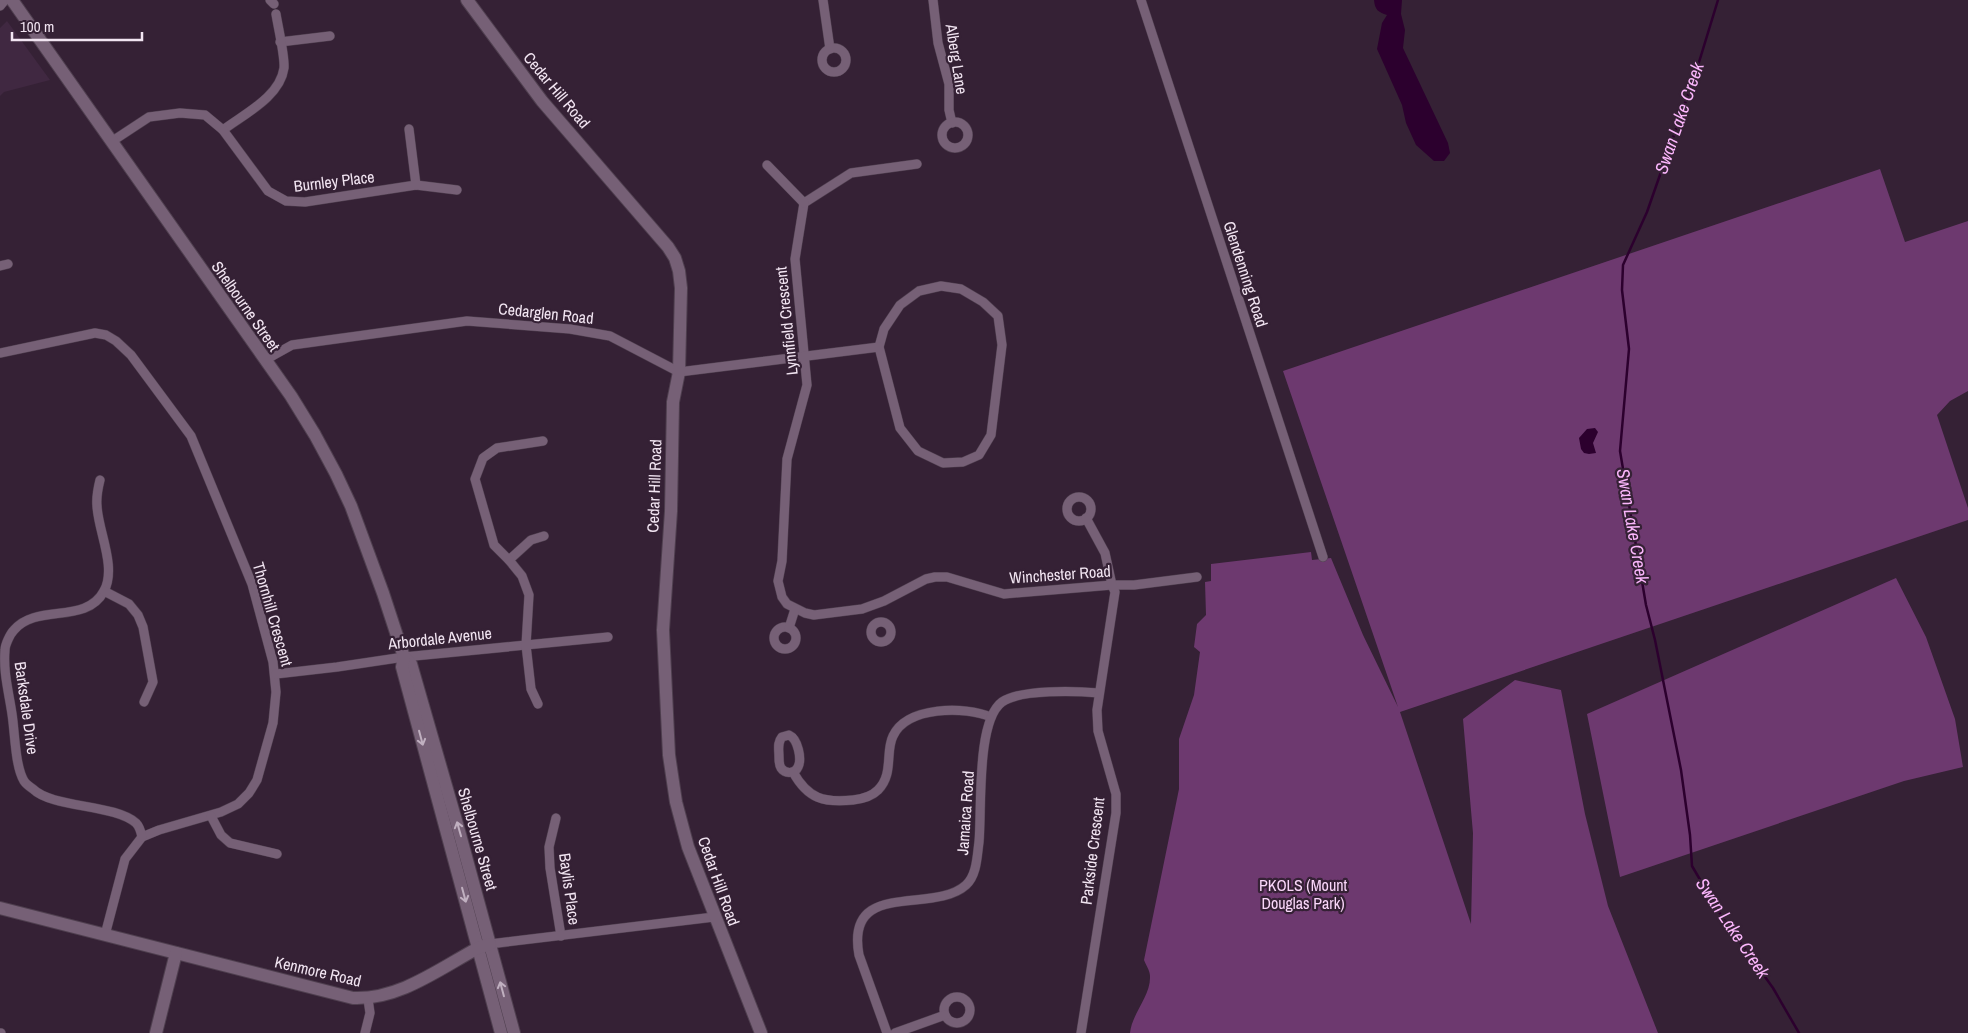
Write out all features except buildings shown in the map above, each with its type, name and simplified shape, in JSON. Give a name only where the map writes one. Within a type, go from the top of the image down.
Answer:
[{"type":"street","points":[[0,6],[5,0]]},
{"type":"street","name":"Shelbourne Street","points":[[12,0],[296,404],[336,474],[368,549],[404,657],[402,667],[484,946],[514,1033]]},
{"type":"street","name":"Cedar Hill Road","points":[[467,0],[542,100],[668,247],[675,258],[679,271],[681,288],[679,372],[673,402],[671,511],[663,630],[668,736],[676,802],[688,847],[714,918],[761,1033]]},
{"type":"street","points":[[823,0],[830,48]]},
{"type":"street","name":"Alberg Lane","points":[[932,0],[938,43],[949,84],[952,123]]},
{"type":"street","name":"Glendenning Road","points":[[1141,0],[1323,557]]},
{"type":"street","points":[[223,130],[272,94],[284,68],[276,14]]},
{"type":"street","points":[[280,42],[330,36]]},
{"type":"street","name":"Burnley Place","points":[[111,142],[149,117],[180,113],[205,115],[223,130],[268,191],[286,201],[305,202],[416,185],[457,190]]},
{"type":"street","points":[[409,129],[416,185]]},
{"type":"street","points":[[766,165],[804,203],[850,173],[917,164]]},
{"type":"street","name":"Lynnfield Crescent","points":[[795,608],[787,604],[782,597],[778,581],[782,560],[787,459],[808,386],[795,259],[804,203]]},
{"type":"street","points":[[941,286],[961,289],[983,302],[998,316],[1002,345],[991,435],[979,455],[963,462],[943,463],[918,451],[900,428],[879,347],[884,329],[900,305],[918,291],[941,286]]},
{"type":"street","name":"Cedarglen Road","points":[[265,360],[292,345],[467,321],[570,329],[610,336],[679,372]]},
{"type":"street","name":"Thornhill Crescent","points":[[0,353],[95,333],[106,334],[116,341],[131,355],[191,436],[252,584],[276,674],[273,723],[257,780],[249,793],[238,804],[211,816],[159,830],[142,837]]},
{"type":"street","points":[[679,372],[879,347]]},
{"type":"street","points":[[538,704],[531,689],[526,645],[529,595],[522,576],[494,545],[475,479],[483,458],[497,448],[543,441]]},
{"type":"street","points":[[100,480],[96,493],[96,507],[108,568],[108,579],[104,591],[129,604],[138,615],[143,627],[152,682],[144,702]]},
{"type":"street","name":"Parkside Crescent","points":[[1081,1033],[1116,813],[1116,794],[1098,731],[1097,710],[1115,592],[1105,553],[1086,518]]},
{"type":"street","points":[[509,560],[531,540],[544,536]]},
{"type":"street","name":"Winchester Road","points":[[795,608],[814,615],[862,609],[926,579],[935,577],[947,577],[1004,594],[1112,585],[1134,585],[1198,577]]},
{"type":"street","name":"Barksdale Drive","points":[[104,591],[96,601],[87,607],[75,611],[28,618],[13,630],[4,648],[5,669],[19,763],[24,781],[36,792],[50,798],[119,815],[138,825],[142,837]]},
{"type":"street","points":[[872,605],[878,622]]},
{"type":"street","points":[[789,628],[795,608]]},
{"type":"street","name":"Arbordale Avenue","points":[[276,674],[337,668],[404,657],[608,637]]},
{"type":"street","points":[[793,772],[806,790],[826,801],[861,799],[870,796],[878,790],[884,781],[887,774],[893,736],[910,719],[932,712],[961,710],[981,713],[990,717],[1002,702],[1013,697],[1063,691],[1099,694]]},
{"type":"street","name":"Jamaica Road","points":[[887,1033],[859,955],[857,944],[858,931],[864,918],[872,910],[884,904],[937,898],[959,890],[968,884],[977,860],[985,736],[990,717]]},
{"type":"street","points":[[211,816],[221,835],[230,843],[277,854]]},
{"type":"street","name":"Baylis Place","points":[[556,818],[549,847],[550,868],[561,936]]},
{"type":"street","points":[[105,935],[125,859],[142,837]]},
{"type":"street","name":"Kenmore Road","points":[[0,908],[339,995],[368,999],[408,986],[484,946],[714,918]]},
{"type":"street","name":"Shelbourne Street","points":[[484,946],[501,1033]]},
{"type":"street","points":[[156,1033],[176,953]]},
{"type":"street","points":[[365,1033],[370,1013],[368,999]]},
{"type":"street","points":[[895,1033],[945,1015]]},
{"type":"shaded area","points":[[1374,0],[1402,0],[1401,14],[1405,30],[1403,48],[1448,143],[1450,153],[1444,161],[1434,161],[1416,145],[1406,123],[1402,105],[1377,49],[1382,23],[1387,15],[1378,10]]},
{"type":"shaded area","points":[[7,21],[50,80],[4,92],[0,96],[0,28]]},
{"type":"shaded area","points":[[1595,428],[1598,432],[1593,443],[1596,453],[1584,453],[1581,449],[1579,438],[1587,429]]},
{"type":"green space","name":"PKOLS (Mount Douglas Park)","points":[[1880,169],[1905,242],[1968,221],[1968,391],[1950,401],[1937,415],[1968,508],[1968,520],[1400,712],[1471,924],[1473,833],[1463,719],[1515,680],[1561,690],[1585,814],[1608,906],[1658,1033],[1130,1033],[1134,1018],[1145,998],[1150,983],[1149,970],[1144,960],[1179,789],[1179,739],[1194,695],[1200,652],[1194,647],[1197,624],[1206,615],[1205,582],[1211,581],[1211,564],[1311,552],[1312,560],[1331,558],[1363,635],[1398,707],[1283,371]]},
{"type":"green space","points":[[1896,578],[1926,637],[1955,719],[1963,767],[1904,781],[1620,877],[1587,714]]},
{"type":"waterway","name":"Swan Lake Creek","points":[[1718,0],[1696,72],[1647,212],[1623,265],[1622,290],[1629,349],[1620,451],[1646,605],[1655,640],[1681,770],[1690,835],[1692,866],[1722,917],[1773,988],[1799,1033]]}]
